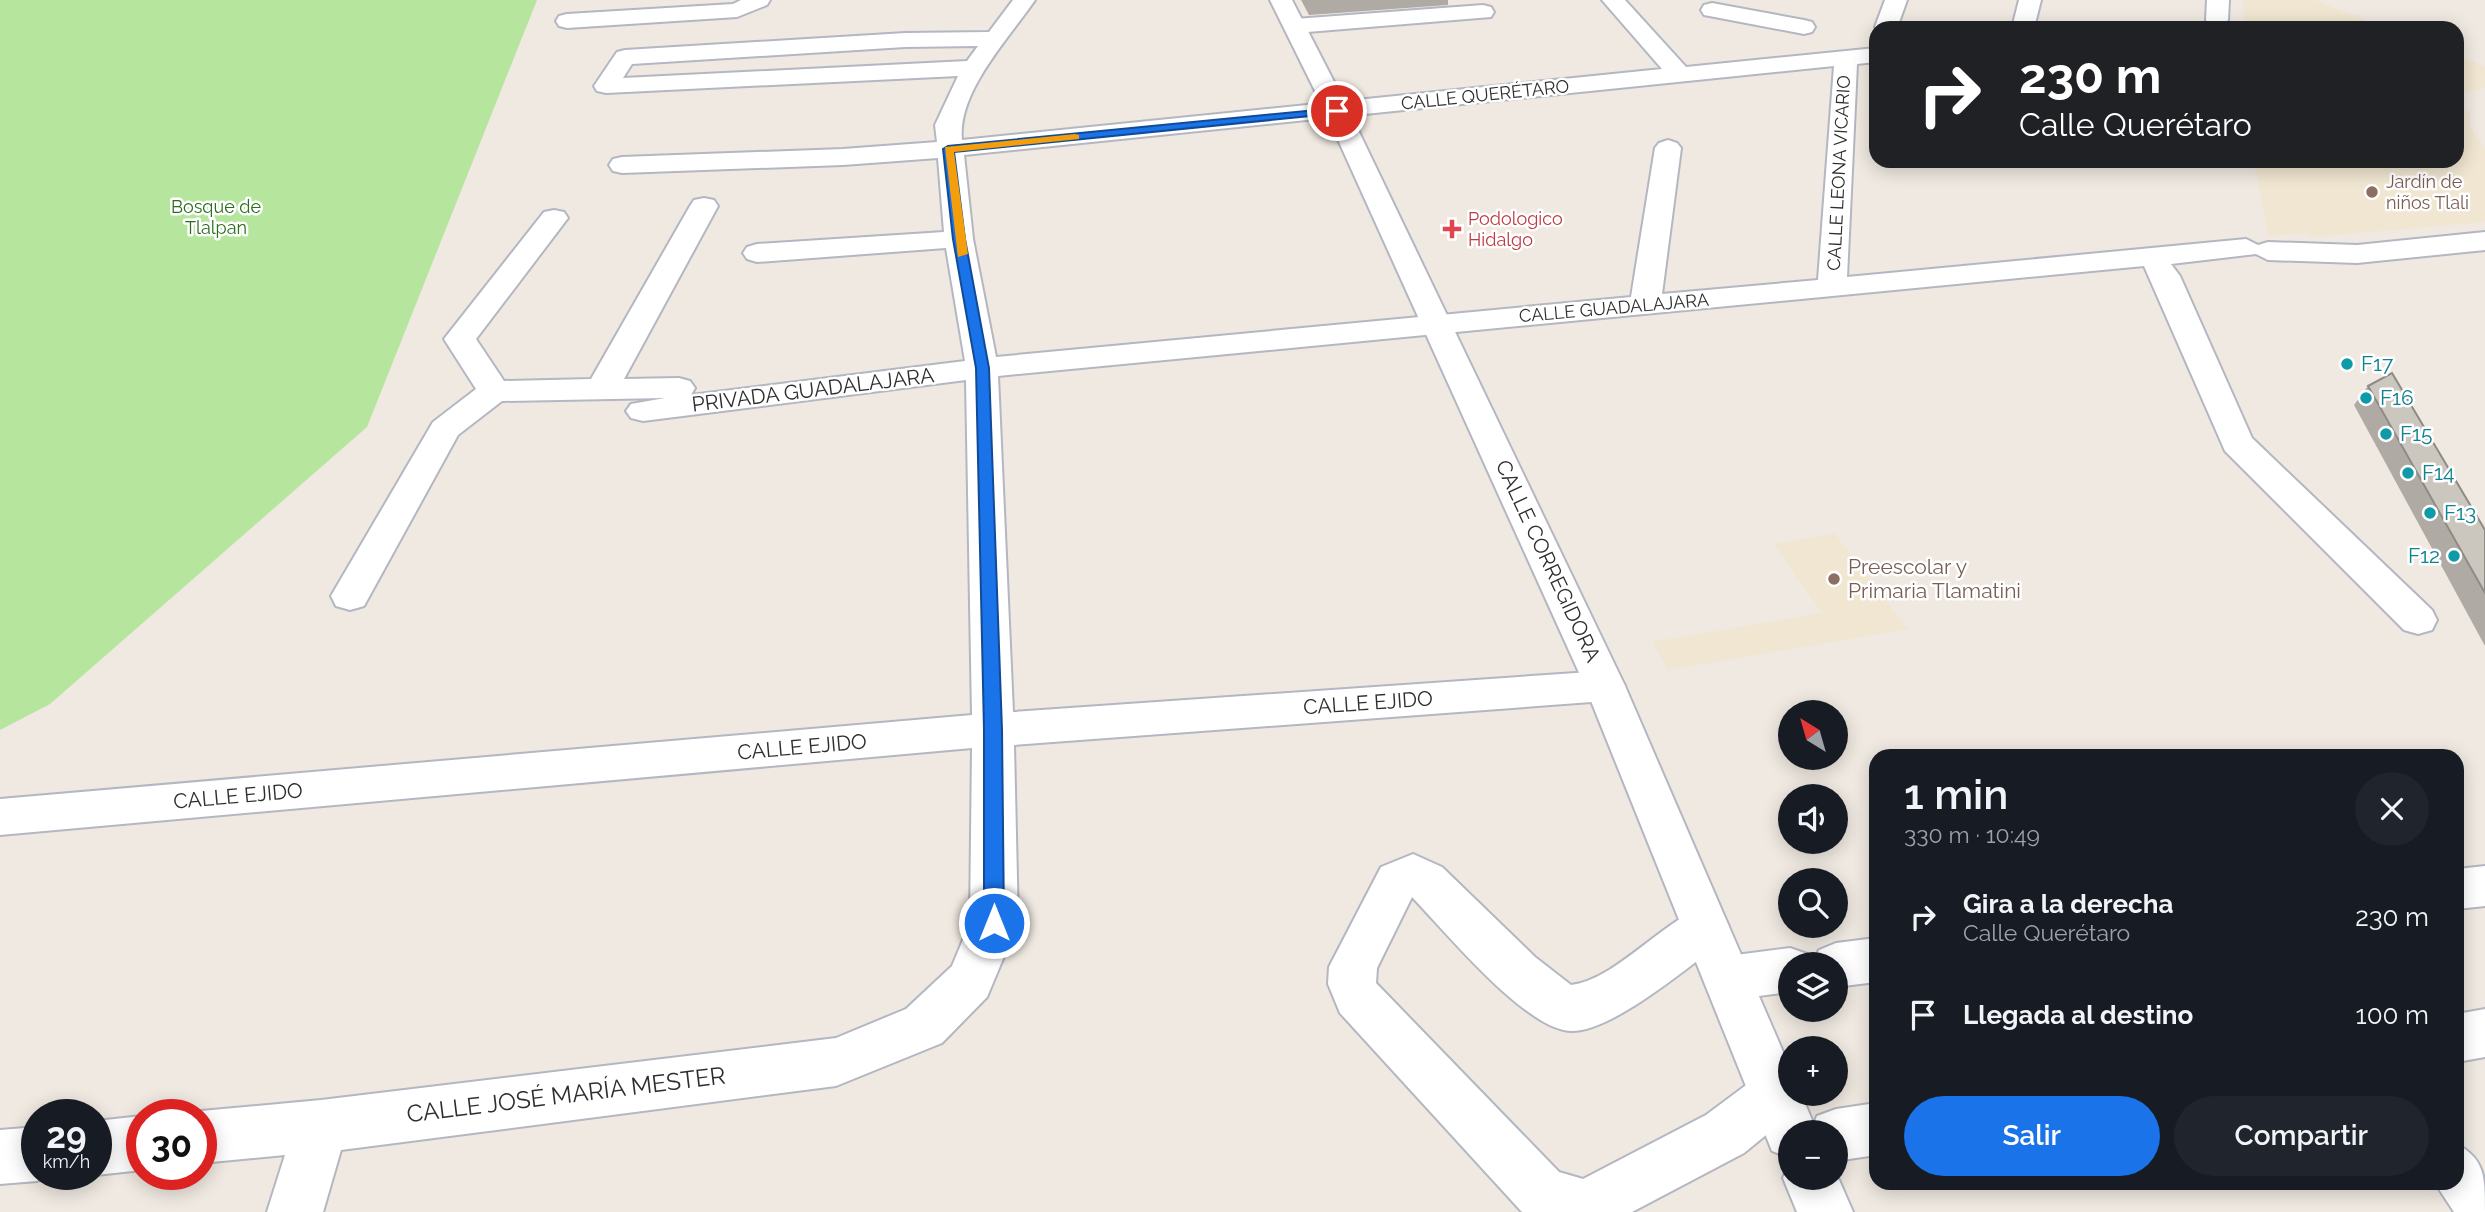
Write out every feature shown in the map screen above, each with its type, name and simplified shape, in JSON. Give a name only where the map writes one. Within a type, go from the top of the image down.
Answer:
[{"type":"street","points":[[567,22],[737,10],[759,0]]},
{"type":"street","points":[[993,730],[982,368],[959,239],[948,149],[948,125],[974,68],[1024,0]]},
{"type":"street","points":[[1613,0],[1680,75]]},
{"type":"street","points":[[1888,21],[1896,0]]},
{"type":"street","points":[[2026,21],[2030,0]]},
{"type":"street","points":[[1712,10],[1809,18],[1785,64]]},
{"type":"street","points":[[1288,13],[1483,12]]},
{"type":"street","name":"CALLE CORREGIDORA","points":[[1288,13],[1438,325],[1605,685],[1783,1114]]},
{"type":"street","points":[[974,68],[606,86],[625,57],[905,40],[993,39]]},
{"type":"street","name":"CALLE QUERÉTARO","points":[[622,165],[843,157],[948,149],[1869,56]]},
{"type":"street","name":"CALLE LEONA VICARIO","points":[[1832,288],[1846,58]]},
{"type":"street","points":[[1645,305],[1668,148]]},
{"type":"street","points":[[602,389],[704,206]]},
{"type":"street","points":[[494,391],[460,339],[554,218]]},
{"type":"street","points":[[757,253],[959,239]]},
{"type":"street","name":"CALLE GUADALAJARA","points":[[982,368],[2152,257],[2257,249],[2357,254],[2485,241]]},
{"type":"street","points":[[2152,257],[2165,276],[2237,443],[2418,620]]},
{"type":"street","name":"PRIVADA GUADALAJARA","points":[[643,411],[982,368]]},
{"type":"street","points":[[350,596],[445,429],[494,391],[700,388],[714,402]]},
{"type":"street","name":"CALLE EJIDO","points":[[0,817],[993,730],[1605,685]]},
{"type":"street","name":"CALLE JOSÉ MARÍA MESTER","points":[[217,1136],[836,1062],[924,1026],[971,981],[994,923],[993,730]]},
{"type":"street","points":[[1705,926],[1599,1001],[1569,1009],[1543,997],[1426,881],[1413,874],[1397,881],[1353,967],[1352,984],[1357,998],[1543,1195],[1585,1207],[1725,1134],[1783,1114]]},
{"type":"street","points":[[2464,888],[2485,886]]},
{"type":"street","points":[[1848,964],[1869,961]]},
{"type":"street","points":[[1728,978],[1778,972]]},
{"type":"street","points":[[2464,1037],[2485,1033]]},
{"type":"street","points":[[295,1212],[321,1126]]},
{"type":"street","points":[[1848,1133],[1869,1130]]},
{"type":"street","points":[[0,1157],[21,1155]]},
{"type":"street","points":[[2464,1180],[2485,1209]]},
{"type":"street","points":[[1815,1190],[1825,1212]]},
{"type":"shaded area","points":[[2243,0],[2314,0],[2368,21],[2244,21]]},
{"type":"shaded area","points":[[2464,58],[2485,66],[2485,87],[2464,94]]},
{"type":"shaded area","name":"Jardín de niños Tlali","points":[[2464,110],[2470,112],[2470,124],[2485,148],[2485,222],[2313,237],[2306,233],[2269,236],[2255,168],[2464,168]]},
{"type":"shaded area","name":"Preescolar y Primaria Tlamatini","points":[[1835,534],[1908,629],[1668,670],[1652,642],[1822,613],[1774,544]]},
{"type":"green space","name":"Bosque de Tlalpan","points":[[0,0],[537,0],[367,427],[50,704],[0,730]]},
{"type":"building","points":[[2392,373],[2485,530],[2485,593],[2368,386]]},
{"type":"slow traffic","points":[[962,254],[948,149],[1075,137]]},
{"type":"place","name":"Jardín de niños Tlali","points":[[2372,192]]},
{"type":"place","name":"Podologico Hidalgo","points":[[1452,229]]},
{"type":"place","name":"F17","points":[[2347,364]]},
{"type":"place","name":"F16","points":[[2366,398]]},
{"type":"place","name":"F15","points":[[2386,434]]},
{"type":"place","name":"F14","points":[[2408,473]]},
{"type":"place","name":"F13","points":[[2430,513]]},
{"type":"place","name":"F12","points":[[2454,556]]},
{"type":"place","name":"Preescolar y Primaria Tlamatini","points":[[1834,579]]},
{"type":"route","points":[[994,923],[993,730],[982,368],[959,239],[948,149],[1337,111]]}]
